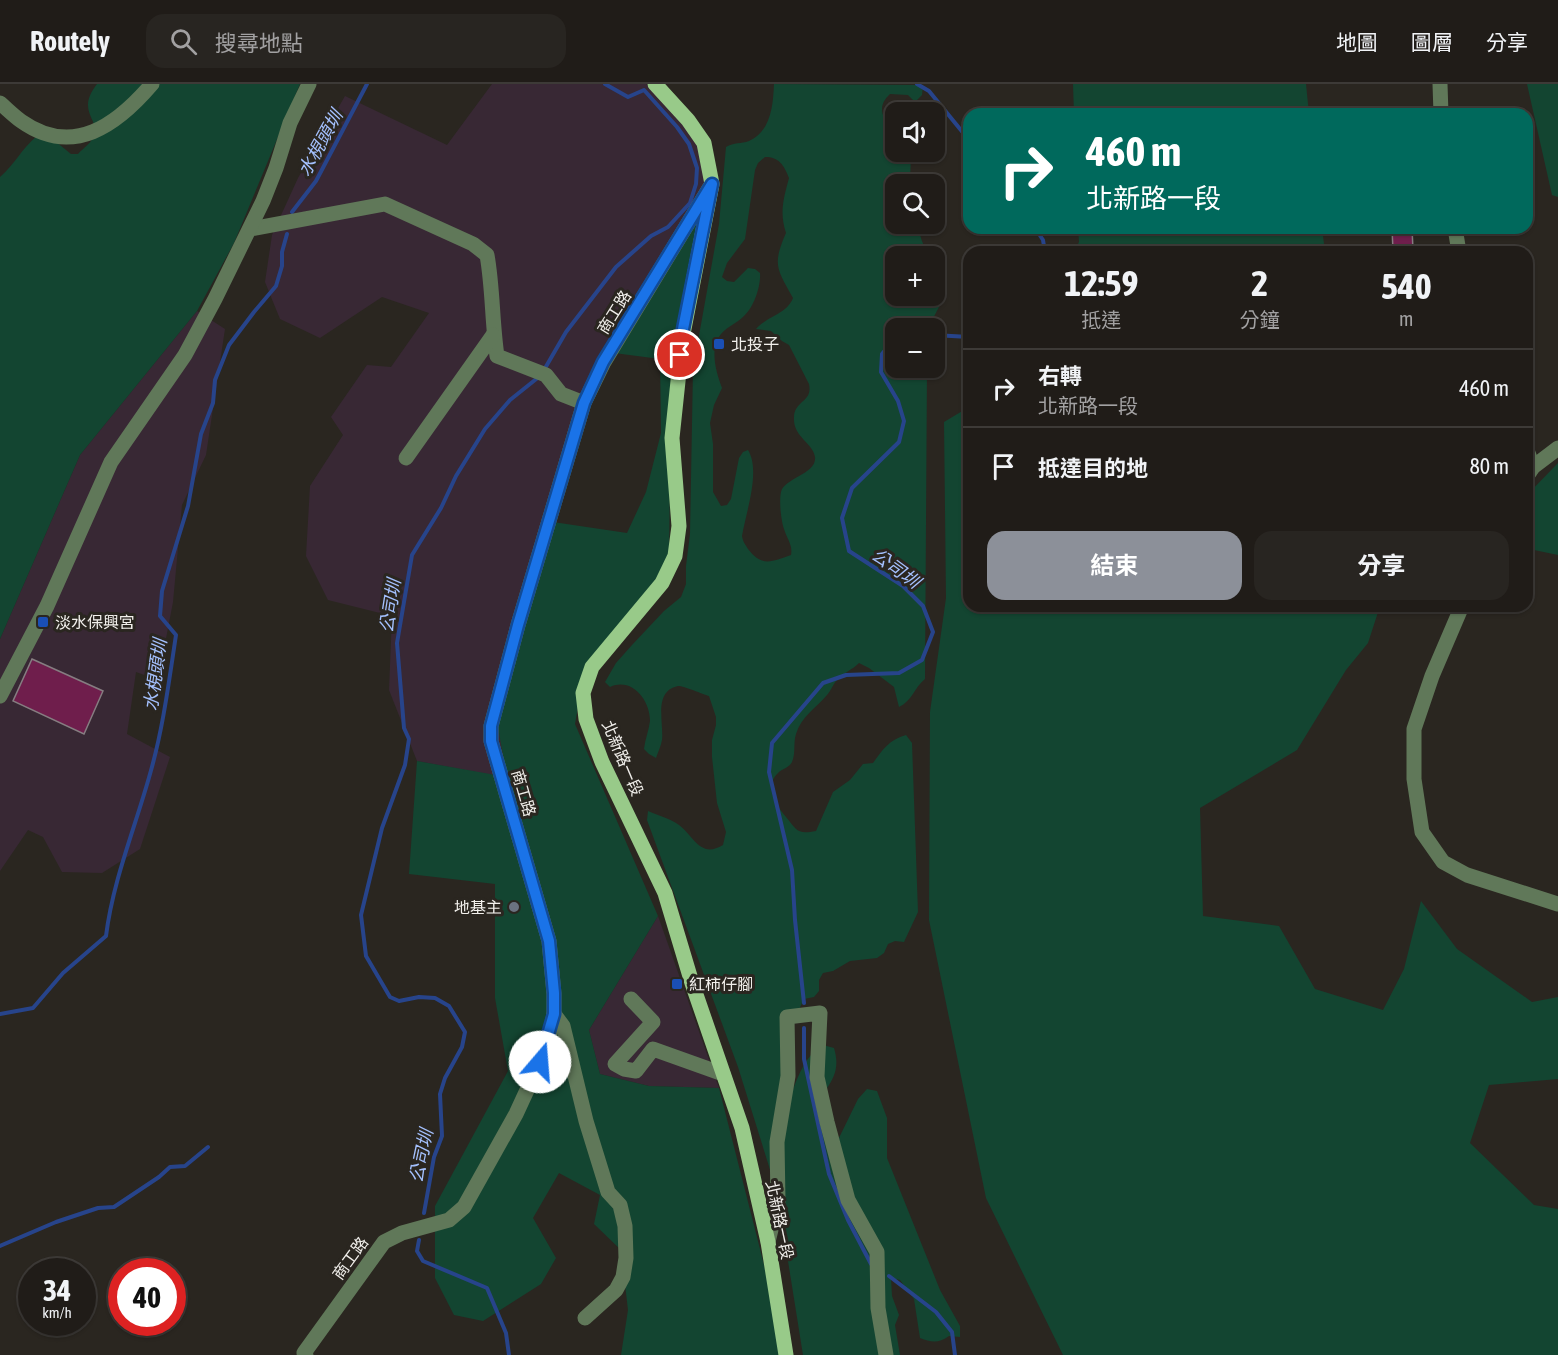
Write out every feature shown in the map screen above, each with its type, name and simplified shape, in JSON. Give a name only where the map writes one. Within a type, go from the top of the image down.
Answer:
[{"type":"main road","points":[[655,84],[688,120],[704,143],[712,184]]},
{"type":"main road","name":"北新路一段","points":[[712,184],[682,334],[672,438],[679,526],[675,556],[662,583],[592,667],[583,693],[586,719],[602,762],[665,893],[692,982],[742,1128],[768,1242],[786,1355]]},
{"type":"street","points":[[0,103],[21,121],[37,130],[69,138],[85,136],[100,130],[132,106],[152,84]]},
{"type":"street","points":[[0,696],[47,606],[111,462],[185,355],[250,228],[276,168],[290,123],[309,84]]},
{"type":"street","points":[[1440,84],[1441,108]]},
{"type":"street","name":"商工路","points":[[306,1355],[304,1353],[384,1242],[402,1233],[449,1220],[464,1207],[516,1114],[540,1062],[554,1014],[549,941],[491,741],[491,726],[518,625],[584,403],[603,362],[712,184]]},
{"type":"street","points":[[250,228],[385,204],[473,244],[487,255],[492,287],[493,335],[497,356],[540,372],[561,394],[584,403]]},
{"type":"street","points":[[406,458],[493,335]]},
{"type":"street","points":[[1533,469],[1558,448]]},
{"type":"street","points":[[1459,612],[1432,676],[1414,729],[1414,779],[1422,832],[1443,862],[1467,875],[1558,904]]},
{"type":"street","points":[[631,999],[653,1022],[615,1064],[624,1070],[636,1071],[653,1049],[723,1074]]},
{"type":"street","points":[[768,1242],[778,1201],[777,1142],[788,1076],[787,1017],[820,1013],[818,1077],[827,1122],[848,1200],[877,1252],[878,1308],[886,1355]]},
{"type":"street","points":[[554,1014],[563,1026],[586,1121],[608,1192],[620,1205],[625,1226],[624,1277],[616,1290],[585,1318]]},
{"type":"shaded area","points":[[492,84],[646,84],[704,136],[708,185],[614,353],[584,419],[553,522],[508,778],[417,761],[389,690],[392,616],[328,600],[306,556],[310,486],[343,435],[331,417],[367,365],[391,367],[429,313],[382,297],[320,338],[280,319],[265,282],[272,235],[298,178],[345,96],[447,145]]},
{"type":"shaded area","points":[[197,311],[225,329],[206,455],[182,505],[173,602],[158,680],[136,672],[127,734],[170,757],[140,849],[102,873],[62,872],[43,837],[28,830],[0,871],[0,639],[80,455]]},
{"type":"shaded area","points":[[658,916],[719,1088],[649,1086],[600,1074],[589,1030]]},
{"type":"green space","points":[[97,84],[300,84],[234,243],[197,311],[80,455],[0,639],[0,177],[37,136],[55,141],[71,154],[78,154],[94,135],[95,129],[88,101]]},
{"type":"green space","points":[[774,84],[923,85],[922,95],[915,102],[908,95],[890,94],[882,105],[882,109],[885,119],[885,162],[911,162],[910,174],[885,174],[885,234],[920,234],[924,246],[885,246],[885,306],[939,306],[933,318],[885,318],[885,378],[927,378],[925,679],[899,707],[894,687],[859,663],[837,680],[801,723],[795,737],[792,762],[778,773],[772,784],[776,802],[795,828],[801,832],[816,831],[833,792],[850,780],[863,764],[873,763],[887,746],[900,737],[906,735],[912,743],[918,912],[904,942],[895,941],[888,944],[884,953],[877,958],[850,961],[833,971],[823,973],[819,980],[819,991],[814,997],[804,999],[802,1002],[789,1040],[792,1092],[800,1072],[812,1054],[823,1045],[834,1048],[836,1070],[820,1099],[818,1116],[836,1144],[858,1099],[867,1089],[877,1091],[887,1118],[887,1158],[940,1290],[960,1326],[960,1337],[949,1336],[935,1342],[920,1338],[914,1299],[900,1280],[891,1278],[892,1296],[899,1315],[895,1325],[900,1355],[803,1355],[777,1192],[738,1067],[647,820],[648,811],[668,819],[679,825],[703,848],[715,849],[723,845],[726,832],[717,803],[712,757],[716,717],[709,696],[680,686],[670,689],[665,694],[661,708],[662,740],[656,758],[644,749],[650,721],[643,698],[626,685],[610,687],[605,682],[616,663],[632,645],[664,611],[681,597],[686,584],[690,534],[693,369],[719,224],[726,147],[756,137],[766,124],[771,109]],"holes":[[[765,157],[774,158],[785,169],[789,178],[783,211],[786,233],[779,253],[778,267],[793,298],[786,308],[756,329],[771,331],[789,345],[809,384],[808,395],[797,408],[794,418],[797,430],[815,457],[811,468],[788,483],[781,492],[781,516],[791,555],[778,560],[762,561],[748,549],[742,536],[753,480],[752,459],[748,450],[743,452],[739,458],[731,499],[727,505],[721,506],[713,492],[713,444],[710,423],[714,405],[722,388],[715,360],[715,346],[721,334],[748,312],[758,290],[760,273],[748,268],[734,282],[722,277],[727,263],[745,239],[758,163]]]},
{"type":"green space","points":[[1073,84],[1306,84],[1308,108],[1074,108]]},
{"type":"green space","points":[[1527,84],[1558,84],[1558,197],[1552,195]]},
{"type":"green space","points":[[708,185],[671,374],[669,563],[585,667],[575,724],[658,916],[589,1030],[600,1074],[649,1086],[719,1088],[787,1355],[621,1355],[628,1310],[621,1250],[594,1224],[600,1195],[559,1173],[533,1218],[556,1258],[541,1284],[483,1321],[454,1315],[435,1278],[435,1206],[508,1071],[495,998],[495,884],[409,874],[417,761],[507,777],[497,722],[553,522],[627,533],[646,492],[661,433],[660,359],[614,353]]},
{"type":"green space","points":[[1078,234],[1323,234],[1324,246],[1077,246]]},
{"type":"green space","points":[[963,411],[963,612],[1378,612],[1368,643],[1346,670],[1297,750],[1200,808],[1203,916],[1279,926],[1315,989],[1383,1010],[1404,969],[1421,901],[1457,949],[1532,1002],[1558,997],[1558,1079],[1489,1085],[1470,1143],[1534,1205],[1558,1209],[1558,1355],[1063,1355],[986,1198],[929,920],[930,712],[946,598],[944,422]]},
{"type":"green space","points":[[1558,463],[1558,555],[1533,549],[1533,489]]},
{"type":"building","points":[[1392,234],[1412,234],[1413,246],[1393,246]]},
{"type":"building","points":[[32,659],[103,691],[84,734],[13,701]]},
{"type":"waterway","name":"水梘頭圳","points":[[292,212],[316,181],[367,84]]},
{"type":"waterway","name":"公司圳","points":[[544,370],[566,332],[616,267],[651,236],[668,227],[690,203],[696,184],[697,168],[689,144],[644,90],[628,97],[605,84]]},
{"type":"waterway","name":"公司圳","points":[[917,84],[929,91],[963,133]]},
{"type":"waterway","name":"水梘頭圳","points":[[0,1014],[33,1008],[63,973],[106,936],[119,874],[155,757],[162,722],[176,635],[160,616],[162,591],[188,506],[201,434],[213,403],[215,380],[229,345],[276,286],[287,234]]},
{"type":"waterway","name":"公司圳","points":[[1039,234],[1044,246]]},
{"type":"waterway","name":"公司圳","points":[[945,336],[963,337]]},
{"type":"waterway","name":"公司圳","points":[[804,1003],[792,870],[769,772],[772,743],[823,683],[846,675],[899,673],[922,660],[933,632],[923,606],[903,586],[849,551],[842,518],[852,488],[899,442],[904,421],[898,401],[881,372],[882,354],[885,350]]},
{"type":"waterway","name":"公司圳","points":[[424,1213],[434,1157],[442,1136],[440,1094],[445,1078],[462,1047],[465,1032],[449,1006],[435,998],[419,997],[399,1001],[390,997],[366,956],[361,915],[382,828],[405,765],[409,739],[404,728],[397,643],[412,555],[485,429],[510,400],[540,376]]},
{"type":"waterway","name":"公司圳","points":[[804,1028],[804,1059],[829,1174],[848,1220],[871,1264]]},
{"type":"waterway","points":[[0,1246],[56,1222],[98,1208],[114,1207],[170,1167],[185,1166],[208,1147]]},
{"type":"waterway","name":"公司圳","points":[[419,1240],[417,1251],[423,1261],[487,1288],[506,1333],[509,1355]]},
{"type":"waterway","name":"公司圳","points":[[889,1276],[936,1312],[952,1332],[955,1355]]},
{"type":"place","name":"北投子","points":[[719,344]]},
{"type":"place","name":"淡水保興宮","points":[[43,622]]},
{"type":"place","name":"地基主","points":[[514,907]]},
{"type":"place","name":"紅柿仔腳","points":[[677,984]]},
{"type":"route","points":[[540,1062],[554,1014],[549,941],[491,741],[491,726],[518,625],[584,403],[603,362],[712,184],[682,334],[680,355]]}]
